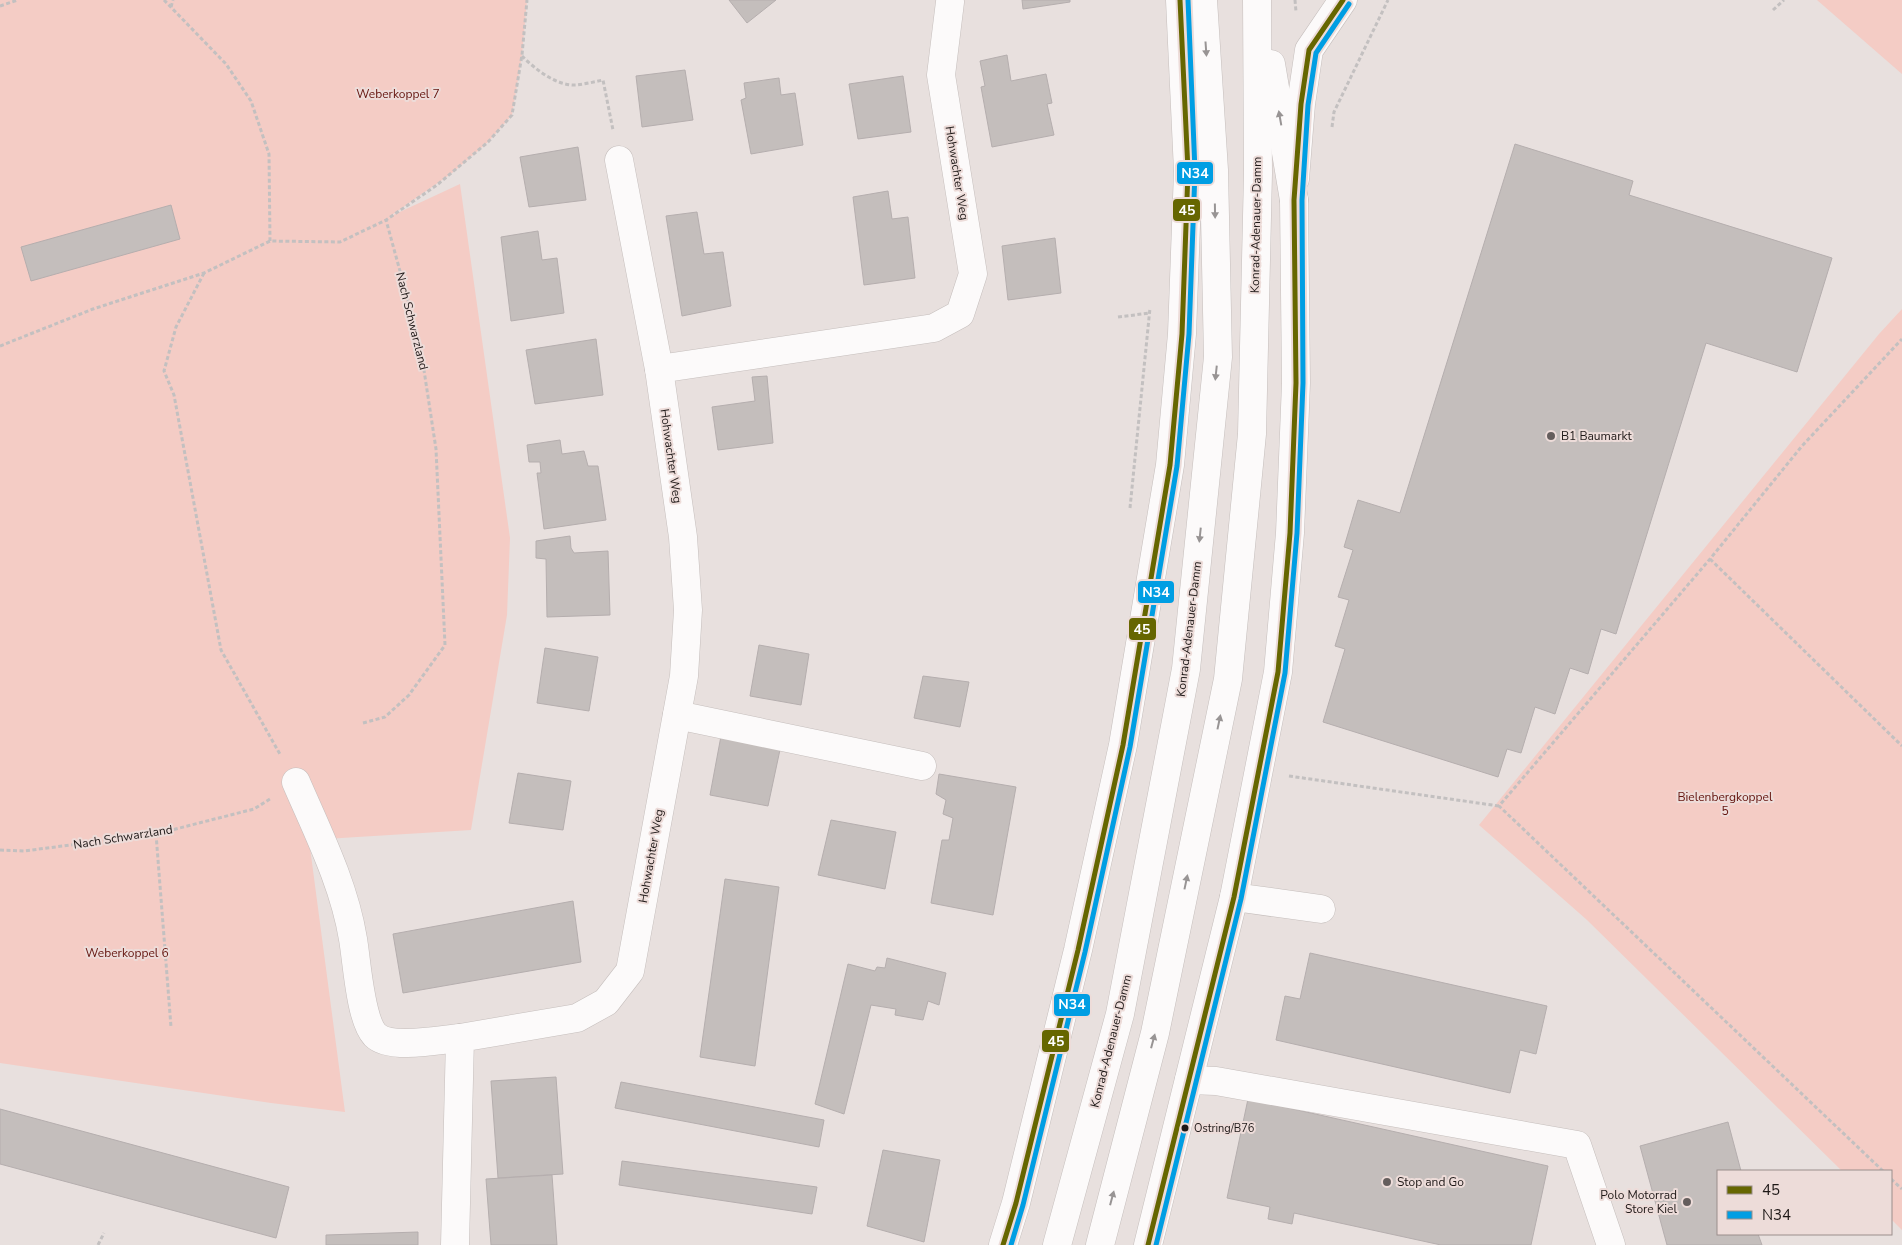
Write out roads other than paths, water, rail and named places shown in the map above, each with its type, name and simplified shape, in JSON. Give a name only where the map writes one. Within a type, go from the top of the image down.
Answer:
[{"type":"main road","points":[[1003,1245],[1016,1203],[1078,950],[1123,745],[1170,465],[1182,334],[1188,170],[1180,0]]},
{"type":"main road","name":"Konrad-Adenauer-Damm","points":[[1057,1245],[1120,1014],[1186,669],[1218,357],[1214,170],[1203,0]]},
{"type":"main road","points":[[1259,0],[1294,200]]},
{"type":"main road","name":"Konrad-Adenauer-Damm","points":[[1100,1245],[1155,1033],[1228,678],[1252,434],[1258,173],[1259,0]]},
{"type":"main road","points":[[1148,1245],[1234,897],[1278,672],[1290,542],[1296,383],[1294,200],[1301,104],[1309,50],[1343,0]]},
{"type":"main road","name":"Hohwachter Weg","points":[[296,782],[334,871],[353,937],[365,1015],[375,1035],[394,1044],[460,1038],[577,1018],[606,1002],[630,971],[684,676],[688,610],[683,537],[659,369],[934,328],[960,314],[973,274],[941,75],[950,2]]},
{"type":"main road","points":[[619,160],[659,369]]},
{"type":"main road","points":[[677,715],[922,766]]},
{"type":"main road","points":[[1234,897],[1321,909]]},
{"type":"main road","points":[[455,1245],[460,1038]]},
{"type":"main road","points":[[1189,1080],[1216,1081],[1577,1145],[1611,1245]]},
{"type":"place","name":"B1 Baumarkt","points":[[1551,436]]},
{"type":"place","name":"Ostring/B76","points":[[1185,1128]]},
{"type":"place","name":"Stop and Go","points":[[1387,1182]]},
{"type":"place","name":"Polo Motorrad Store Kiel","points":[[1687,1202]]},
{"type":"park label","name":"Weberkoppel 7","points":[[398,94]]},
{"type":"park label","name":"Bielenbergkoppel 5","points":[[1725,804]]},
{"type":"park label","name":"Weberkoppel 6","points":[[127,953]]}]
